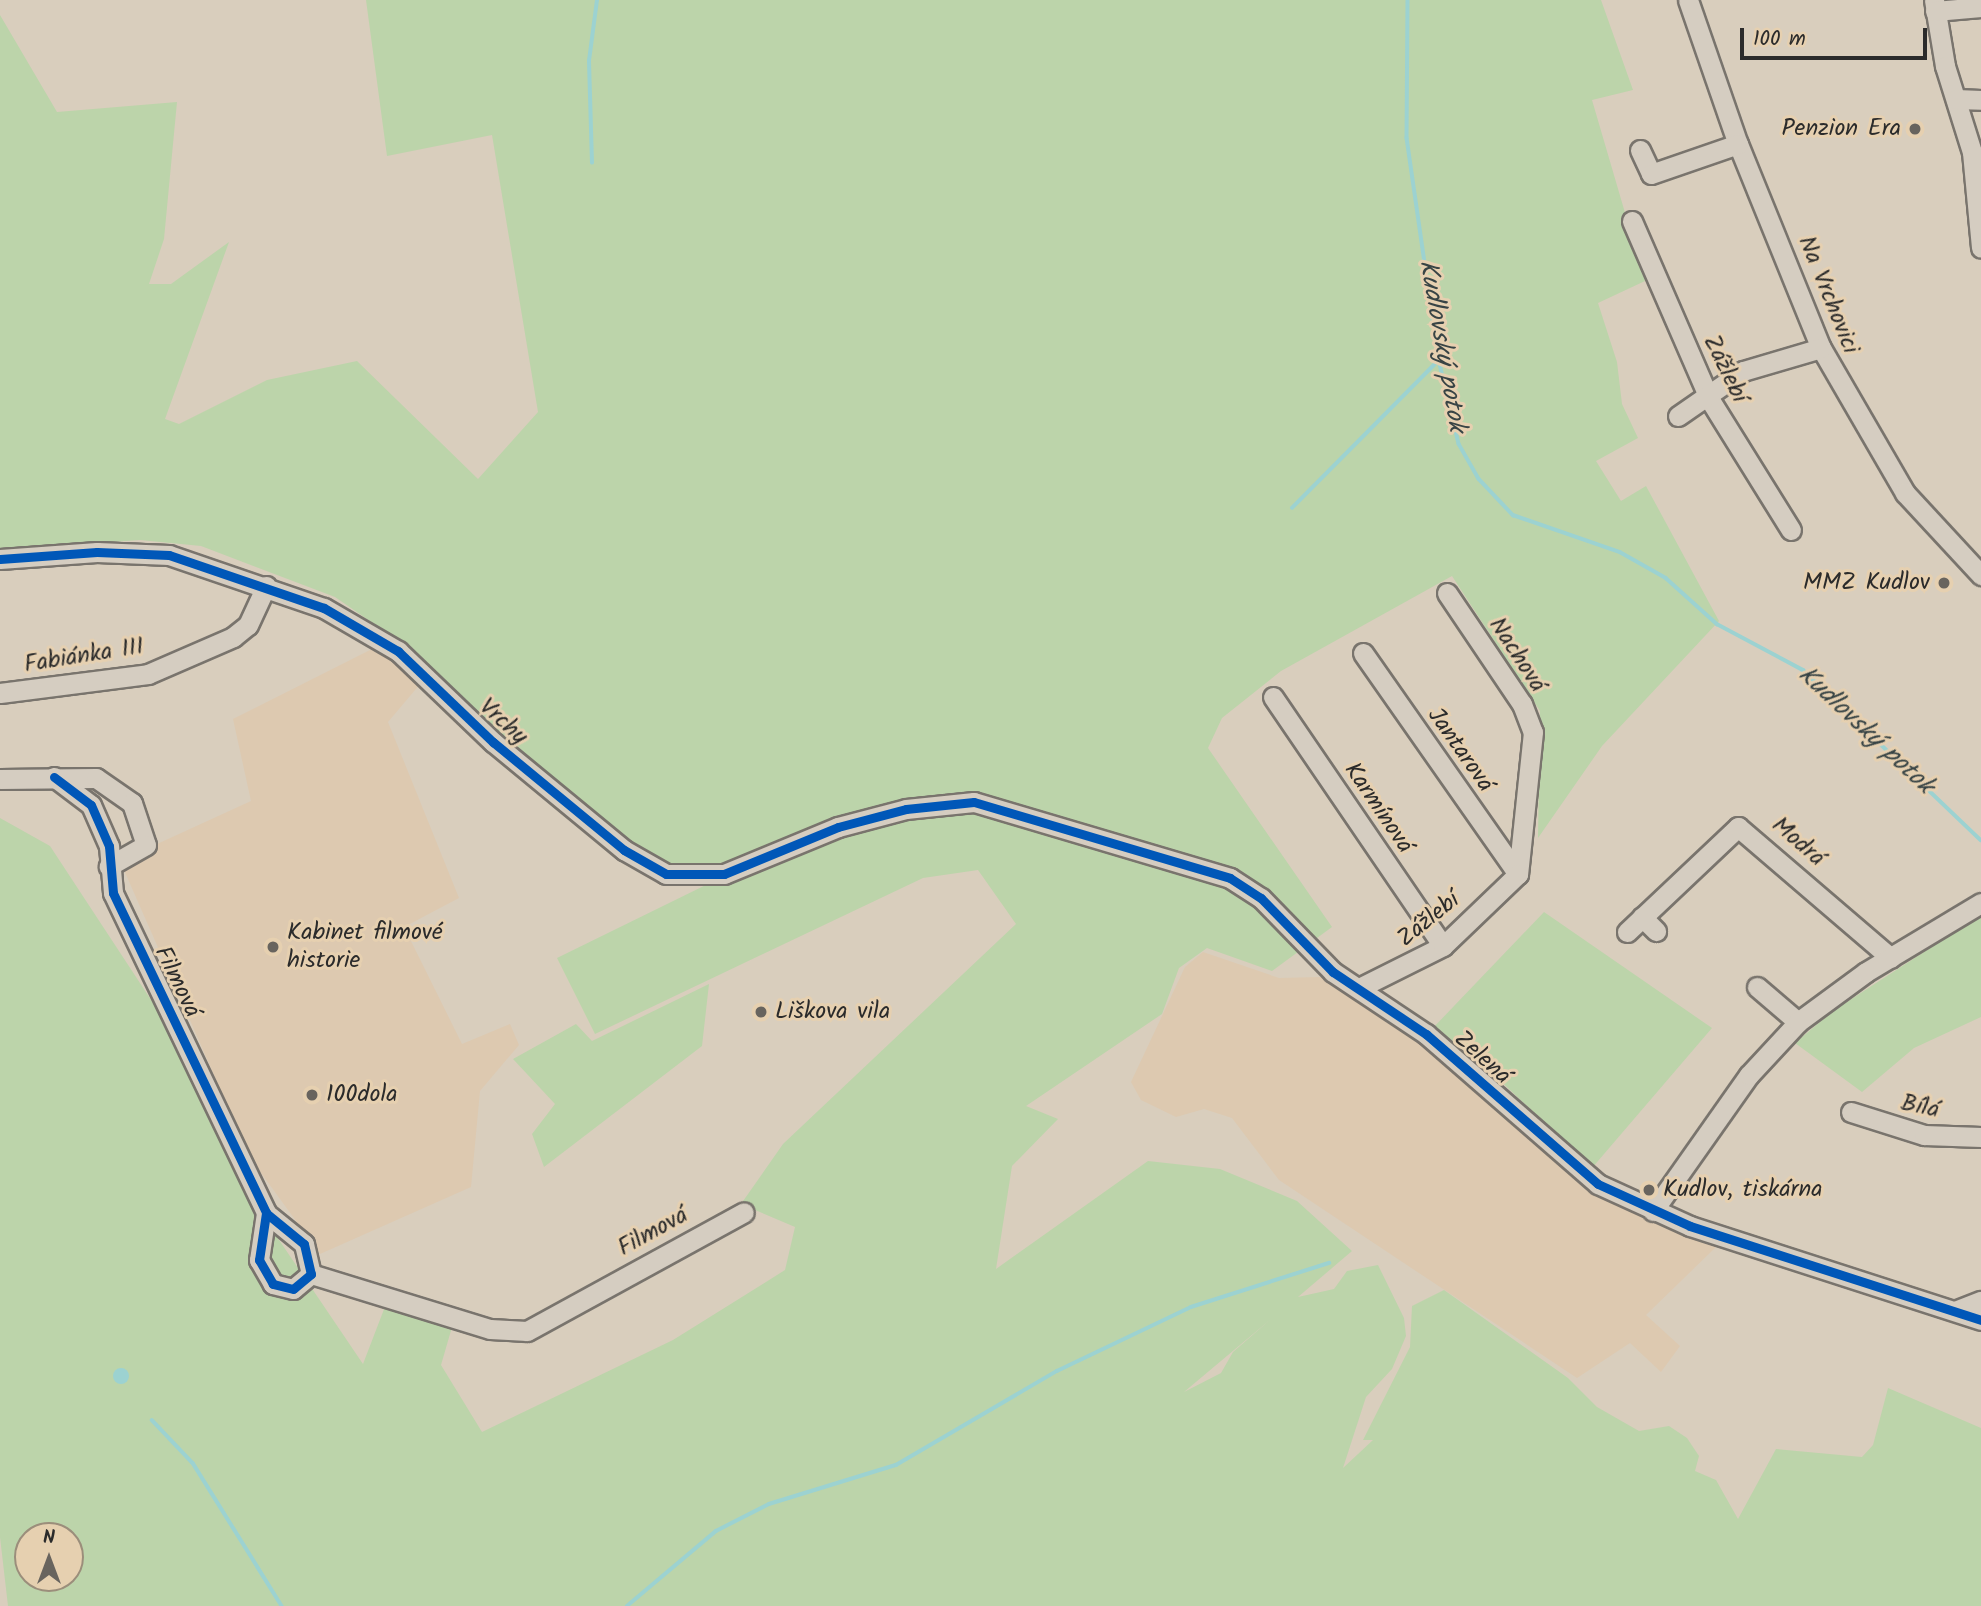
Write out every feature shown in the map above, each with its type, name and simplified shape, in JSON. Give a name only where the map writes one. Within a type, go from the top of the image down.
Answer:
[{"type":"street","name":"Na Vrchovici","points":[[1688,0],[1738,144],[1821,348],[1905,493],[1981,575]]},
{"type":"street","points":[[1981,7],[1934,6],[1956,99],[1972,152],[1981,248]]},
{"type":"street","points":[[1956,99],[1981,100]]},
{"type":"street","points":[[1640,150],[1651,174],[1738,144]]},
{"type":"street","name":"Zážlebí","points":[[1632,221],[1708,393],[1791,530]]},
{"type":"street","points":[[1678,416],[1708,393],[1774,357],[1821,348]]},
{"type":"street","name":"Vrchy","points":[[0,559],[97,552],[169,555],[324,608],[398,651],[493,742],[624,850],[666,874],[724,874],[838,827],[906,808],[974,802]]},
{"type":"street","name":"Fabiánka III","points":[[0,693],[148,674],[233,637],[248,625],[266,586]]},
{"type":"street","name":"Nachová","points":[[1447,593],[1522,704],[1533,732],[1518,874]]},
{"type":"street","name":"Jantarová","points":[[1363,653],[1518,874]]},
{"type":"street","name":"Karmínová","points":[[1273,697],[1443,946]]},
{"type":"street","name":"Filmová","points":[[54,777],[91,806],[109,846],[113,894],[266,1213],[304,1244],[311,1274],[490,1329],[527,1331],[744,1212]]},
{"type":"street","points":[[0,779],[96,778],[132,803],[146,845],[109,866]]},
{"type":"street","name":"Zelená","points":[[974,802],[1230,878],[1261,898],[1314,955],[1426,1034],[1564,1159],[1653,1211],[1981,1320]]},
{"type":"street","name":"Modrá","points":[[1627,932],[1649,924],[1738,827],[1891,958]]},
{"type":"street","name":"Zážlebí","points":[[1359,988],[1443,946],[1518,874]]},
{"type":"street","points":[[1653,1211],[1742,1083],[1798,1022],[1891,958],[1981,904]]},
{"type":"street","points":[[1757,987],[1798,1022]]},
{"type":"street","name":"Bílá","points":[[1851,1113],[1937,1137],[1981,1137]]},
{"type":"street","points":[[266,1213],[258,1244],[266,1277],[293,1289],[311,1274]]},
{"type":"street","points":[[1957,1310],[1981,1301]]},
{"type":"shaded area","points":[[376,647],[421,683],[388,722],[459,898],[404,927],[462,1044],[510,1024],[519,1045],[480,1091],[471,1187],[320,1254],[251,1159],[120,861],[251,801],[233,719]]},
{"type":"shaded area","points":[[1203,952],[1279,978],[1322,977],[1413,1030],[1529,1134],[1716,1247],[1646,1315],[1680,1346],[1661,1372],[1630,1343],[1577,1378],[1279,1180],[1232,1118],[1204,1109],[1176,1117],[1141,1100],[1131,1082],[1185,967]]},
{"type":"green space","points":[[366,0],[1601,0],[1633,90],[1592,100],[1645,281],[1598,303],[1617,362],[1622,404],[1638,438],[1596,461],[1621,501],[1646,486],[1719,621],[1602,746],[1538,838],[1540,711],[1452,576],[1281,671],[1222,718],[1208,748],[1332,927],[1272,971],[1207,948],[1179,968],[1162,1014],[1026,1106],[1058,1119],[1012,1166],[996,1269],[1148,1161],[1220,1169],[1297,1201],[1352,1251],[1298,1297],[1334,1289],[1347,1271],[1378,1265],[1404,1318],[1406,1336],[1392,1369],[1366,1397],[1343,1468],[1373,1440],[1363,1440],[1410,1347],[1412,1306],[1444,1290],[1568,1378],[1597,1407],[1639,1431],[1669,1426],[1687,1438],[1699,1456],[1695,1471],[1716,1480],[1738,1519],[1776,1449],[1862,1457],[1873,1445],[1888,1388],[1981,1428],[1981,1606],[8,1606],[0,1537],[0,818],[50,846],[159,1012],[250,1197],[363,1364],[391,1291],[457,1310],[441,1365],[482,1432],[673,1340],[785,1270],[795,1227],[741,1204],[783,1144],[1016,924],[978,870],[923,878],[595,1034],[557,958],[716,880],[665,866],[587,808],[380,628],[335,597],[201,546],[140,540],[0,550],[0,15],[57,112],[177,102],[164,239],[149,284],[171,284],[229,242],[165,419],[179,424],[267,380],[357,361],[478,479],[538,412],[492,135],[387,156]],"holes":[[[1271,1319],[1233,1352],[1221,1373],[1184,1392]]]},
{"type":"green space","points":[[1544,912],[1712,1028],[1592,1168],[1468,1050],[1432,1029]]},
{"type":"green space","points":[[1981,915],[1981,1017],[1914,1048],[1862,1092],[1795,1043],[1833,1011]]},
{"type":"green space","points":[[709,984],[702,1046],[544,1167],[532,1134],[555,1104],[513,1059],[576,1024],[592,1041]]},
{"type":"water","points":[[118,1368],[124,1368],[129,1376],[127,1382],[118,1384],[113,1379],[113,1373]]},
{"type":"waterway","points":[[592,163],[589,61],[597,0]]},
{"type":"waterway","name":"Kudlovský potok","points":[[1408,0],[1407,138],[1439,360],[1459,444],[1479,479],[1513,515],[1620,552],[1666,578],[1717,624],[1803,670],[1981,840]]},
{"type":"waterway","points":[[1292,508],[1439,360]]},
{"type":"waterway","points":[[627,1606],[716,1531],[769,1504],[896,1465],[1057,1371],[1191,1307],[1329,1263]]},
{"type":"waterway","points":[[152,1420],[193,1463],[282,1606]]},
{"type":"cycle path","points":[[0,559],[97,552],[169,555],[324,608],[398,651],[493,742],[624,850],[666,874],[724,874],[838,827],[906,809],[974,802],[1230,878],[1261,898],[1333,972],[1426,1034],[1598,1184],[1690,1226],[1981,1320]]},
{"type":"cycle path","points":[[54,777],[91,805],[109,846],[113,893],[266,1213],[304,1244],[311,1274],[293,1289],[273,1284],[259,1260],[266,1213]]},
{"type":"place","name":"Penzion Era","points":[[1915,129]]},
{"type":"place","name":"MMZ Kudlov","points":[[1944,583]]},
{"type":"place","name":"Kabinet filmové historie","points":[[273,947]]},
{"type":"place","name":"Liškova vila","points":[[761,1012]]},
{"type":"place","name":"100dola","points":[[312,1095]]},
{"type":"place","name":"Kudlov, tiskárna","points":[[1649,1190]]}]
